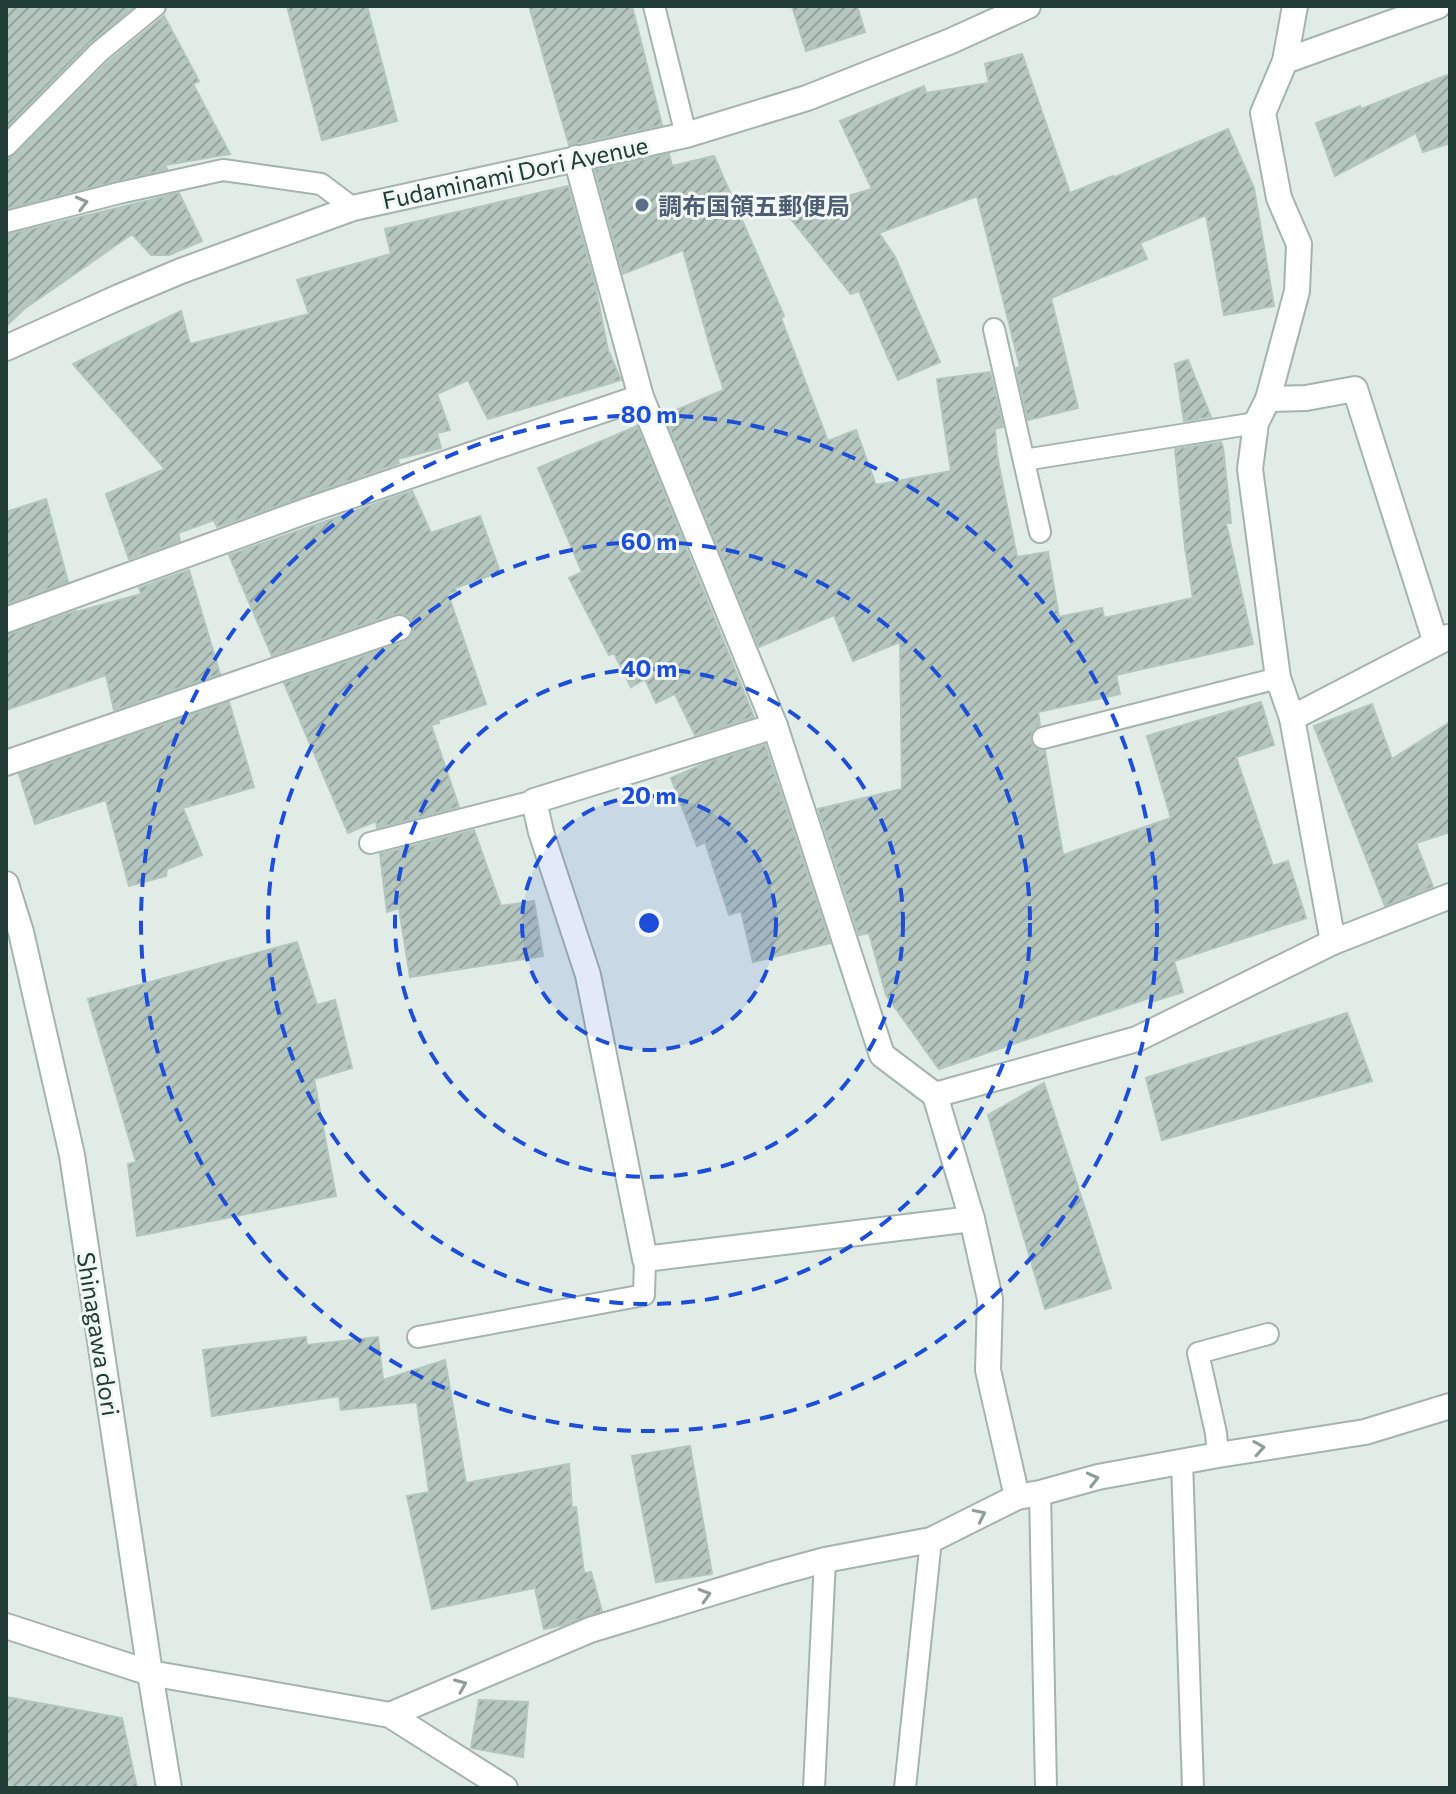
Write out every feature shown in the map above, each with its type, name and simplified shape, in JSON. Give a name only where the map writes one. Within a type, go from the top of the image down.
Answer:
[{"type":"street","name":"Fudaminami Dori Avenue","points":[[6,348],[181,271],[353,208],[686,135],[807,98],[951,41],[1028,6]]},
{"type":"street","points":[[1295,6],[1285,61],[1263,113],[1279,198],[1299,244],[1297,291],[1268,399],[1256,423],[1250,469],[1278,678],[1292,718],[1333,942]]},
{"type":"street","points":[[1285,61],[1438,6]]},
{"type":"street","points":[[576,158],[641,397],[775,726],[882,1055],[935,1095],[972,1219],[990,1299],[988,1370],[1028,1495]]},
{"type":"street","points":[[1268,399],[1306,398],[1355,389],[1443,639],[1292,718]]},
{"type":"street","points":[[6,620],[306,511],[641,397]]},
{"type":"street","points":[[6,763],[399,628]]},
{"type":"street","points":[[775,726],[534,801],[541,832],[588,975],[645,1259],[972,1219]]},
{"type":"street","name":"Shinagawa dori","points":[[6,884],[21,932],[72,1155],[169,1788]]},
{"type":"street","points":[[935,1095],[1137,1039],[1333,942],[1450,896]]},
{"type":"street","points":[[390,1715],[590,1630],[825,1560],[931,1540],[1028,1495],[1098,1477],[1182,1461],[1365,1432],[1450,1406]]},
{"type":"street","points":[[6,1626],[150,1673],[390,1715],[505,1788]]},
{"type":"lane","points":[[6,146],[99,52],[155,6]]},
{"type":"lane","points":[[654,6],[686,135]]},
{"type":"lane","points":[[6,222],[223,170],[321,184],[353,208]]},
{"type":"lane","points":[[994,329],[1040,532]]},
{"type":"lane","points":[[1024,460],[1256,423]]},
{"type":"lane","points":[[1043,738],[1278,678]]},
{"type":"lane","points":[[370,843],[534,801]]},
{"type":"lane","points":[[418,1337],[644,1295],[645,1259]]},
{"type":"lane","points":[[1218,1455],[1198,1353],[1268,1334]]},
{"type":"lane","points":[[1182,1461],[1193,1788]]},
{"type":"lane","points":[[1028,1495],[1046,1788]]},
{"type":"lane","points":[[905,1788],[931,1540]]},
{"type":"lane","points":[[814,1788],[825,1560]]},
{"type":"building","points":[[6,6],[135,6],[90,43],[6,128]]},
{"type":"building","points":[[287,6],[367,6],[397,121],[322,140]]},
{"type":"building","points":[[529,6],[632,6],[662,125],[569,145]]},
{"type":"building","points":[[792,6],[857,6],[865,32],[806,51]]},
{"type":"building","points":[[164,16],[199,81],[193,84],[230,154],[165,165],[167,169],[6,209],[6,159],[15,155],[108,62]]},
{"type":"building","points":[[1022,54],[1070,193],[1228,129],[1254,188],[1274,306],[1224,315],[1206,215],[1140,243],[1147,259],[1051,298],[1078,408],[1028,420],[1016,368],[1020,367],[977,196],[879,233],[895,257],[940,362],[898,380],[859,291],[851,294],[787,214],[872,189],[840,121],[924,86],[926,93],[989,83],[985,64]]},
{"type":"building","points":[[1450,74],[1450,143],[1423,152],[1416,133],[1335,176],[1316,123]]},
{"type":"building","points":[[669,154],[672,166],[714,156],[784,316],[781,318],[828,441],[856,430],[876,485],[951,471],[937,379],[990,372],[1003,427],[995,429],[997,455],[1017,557],[1048,552],[1059,617],[1102,608],[1104,618],[1193,598],[1175,449],[1221,442],[1231,523],[1226,523],[1253,644],[1116,675],[1120,694],[1038,712],[1040,725],[1033,729],[1030,740],[1034,748],[1045,751],[1063,855],[1171,818],[1147,736],[1261,702],[1274,745],[1236,757],[1273,866],[1288,861],[1306,918],[1174,961],[1183,992],[1154,1001],[1152,997],[939,1069],[886,995],[869,933],[859,935],[818,809],[902,789],[900,642],[853,661],[834,615],[759,647],[664,415],[724,390],[683,250],[623,274],[595,170]]},
{"type":"building","points":[[568,186],[595,285],[608,350],[621,380],[488,419],[468,380],[437,394],[450,430],[437,433],[441,448],[397,459],[399,463],[217,527],[214,520],[178,533],[180,541],[129,559],[106,494],[165,469],[73,364],[181,311],[190,344],[309,314],[297,280],[391,254],[385,229]]},
{"type":"building","points":[[179,193],[202,241],[169,255],[151,255],[132,234],[24,309],[6,326],[6,235]]},
{"type":"building","points":[[1188,360],[1211,417],[1184,421],[1175,364]]},
{"type":"building","points":[[637,426],[754,717],[695,735],[675,694],[656,703],[645,679],[631,687],[614,653],[609,655],[569,578],[582,572],[538,468]]},
{"type":"building","points":[[412,491],[431,533],[480,516],[500,572],[455,588],[456,591],[448,594],[486,704],[431,725],[459,807],[377,828],[376,821],[348,833],[284,683],[404,642],[413,632],[413,622],[408,616],[394,614],[272,656],[229,555]]},
{"type":"building","points":[[46,499],[68,582],[6,604],[6,512]]},
{"type":"building","points":[[189,570],[220,674],[114,710],[106,675],[6,710],[6,635],[76,611],[141,594],[139,588]]},
{"type":"building","points":[[229,702],[254,787],[183,808],[202,855],[167,869],[166,876],[129,886],[106,800],[35,824],[19,774]]},
{"type":"building","points":[[1372,704],[1392,759],[1450,722],[1450,832],[1416,843],[1433,887],[1385,906],[1314,726]]},
{"type":"building","points":[[765,745],[830,943],[753,962],[741,911],[729,915],[705,842],[697,846],[671,778],[708,762]]},
{"type":"building","points":[[474,830],[501,906],[534,901],[543,956],[410,977],[399,908],[387,912],[380,854]]},
{"type":"building","points":[[297,942],[317,1005],[335,1000],[352,1068],[314,1079],[336,1196],[137,1236],[128,1164],[136,1162],[88,999]]},
{"type":"building","points":[[1347,1013],[1372,1081],[1162,1140],[1146,1078]]},
{"type":"building","points":[[1044,1083],[1111,1288],[1045,1309],[988,1115]]},
{"type":"building","points":[[306,1337],[307,1345],[378,1337],[383,1380],[445,1360],[466,1483],[569,1464],[572,1508],[576,1507],[584,1573],[591,1572],[602,1611],[544,1629],[535,1588],[432,1609],[407,1496],[429,1492],[417,1402],[341,1410],[339,1396],[212,1416],[203,1350]]},
{"type":"building","points":[[690,1446],[712,1574],[656,1582],[632,1456]]},
{"type":"building","points":[[6,1697],[122,1718],[137,1788],[6,1788]]},
{"type":"building","points":[[479,1700],[528,1702],[523,1757],[471,1748]]},
{"type":"place","name":"調布国領五郵便局","points":[[642,205]]}]
